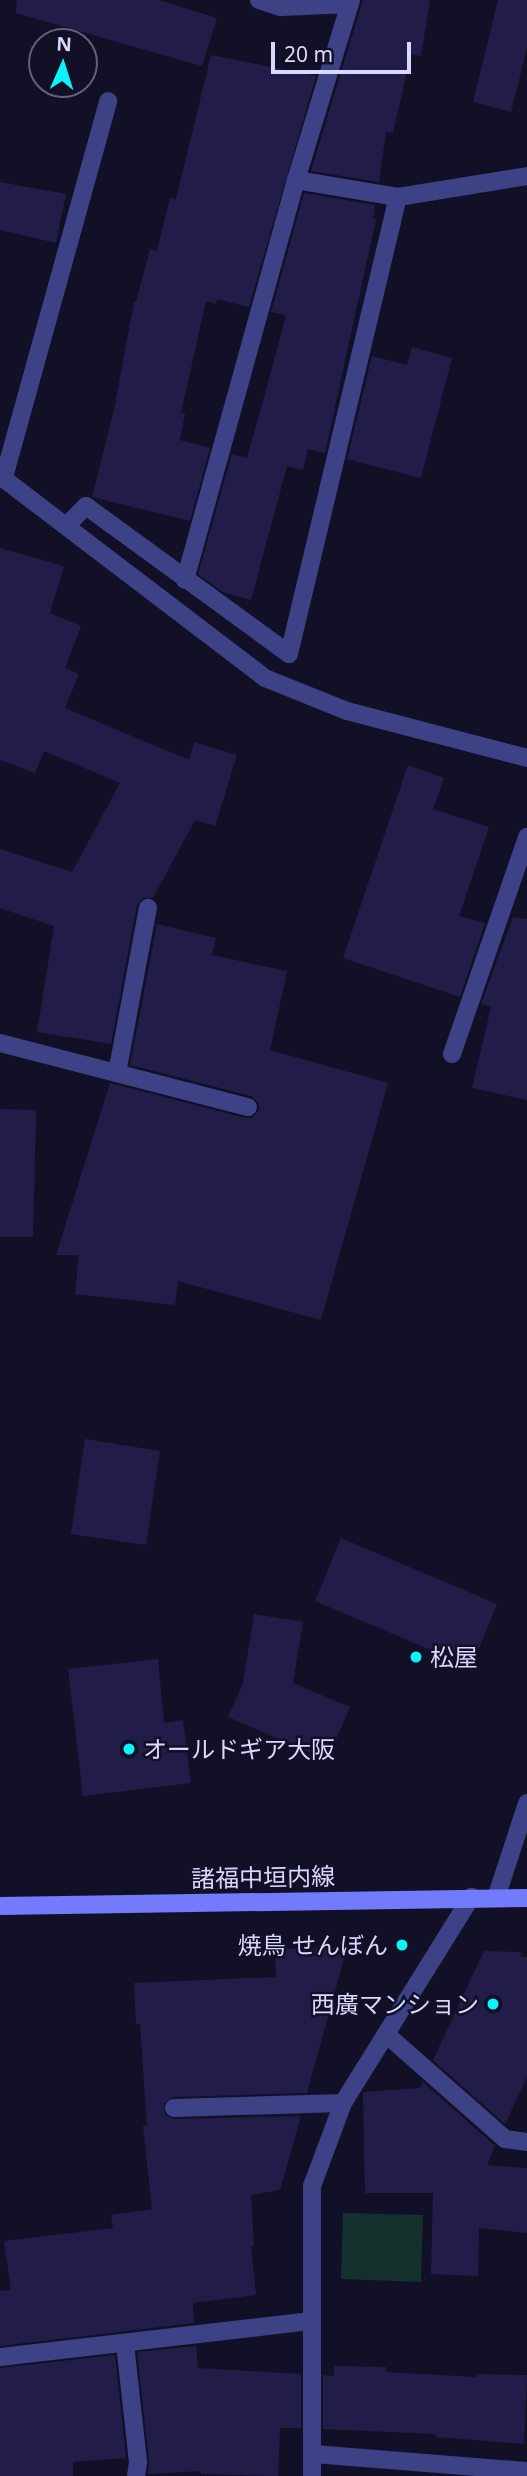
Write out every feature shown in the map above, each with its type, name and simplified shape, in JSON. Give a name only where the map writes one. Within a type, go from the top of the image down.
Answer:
[{"type":"street","points":[[185,580],[296,180],[350,2],[281,7],[259,0]]},
{"type":"street","points":[[108,101],[2,476],[265,678],[347,711],[527,758]]},
{"type":"street","points":[[296,180],[398,197],[527,176]]},
{"type":"street","points":[[67,525],[86,506],[289,654],[398,197]]},
{"type":"street","points":[[452,1054],[527,837]]},
{"type":"street","points":[[117,1073],[148,908]]},
{"type":"street","points":[[0,1043],[248,1107]]},
{"type":"street","points":[[496,1898],[527,1803]]},
{"type":"street","points":[[312,2476],[312,2186],[343,2103],[471,1897]]},
{"type":"street","name":"諸福中垣内線","points":[[0,1906],[527,1898]]},
{"type":"street","points":[[386,2034],[505,2139],[527,2142]]},
{"type":"street","points":[[174,2108],[343,2103]]},
{"type":"street","points":[[0,2357],[310,2321]]},
{"type":"street","points":[[125,2344],[138,2462],[135,2476]]},
{"type":"street","points":[[314,2454],[495,2473],[527,2471]]},
{"type":"green space","points":[[343,2213],[423,2215],[421,2282],[341,2279]]},
{"type":"building","points":[[17,0],[159,0],[217,18],[202,66],[98,36],[98,28],[69,28],[16,13]]},
{"type":"building","points":[[363,0],[430,0],[421,56],[411,54],[393,133],[386,132],[379,182],[311,171]]},
{"type":"building","points":[[498,0],[527,0],[527,48],[511,112],[473,102]]},
{"type":"building","points":[[211,55],[316,76],[249,307],[217,299],[216,304],[206,301],[181,413],[185,413],[180,440],[210,448],[190,521],[92,497],[115,405],[134,302],[150,249],[157,251],[170,198],[176,199]]},
{"type":"building","points":[[0,182],[66,194],[56,243],[0,230]]},
{"type":"building","points":[[304,193],[375,205],[373,218],[376,219],[325,453],[308,449],[303,470],[287,466],[251,600],[223,592],[198,574],[232,454],[247,458],[266,390],[286,315],[271,312]]},
{"type":"building","points":[[412,347],[452,358],[421,478],[347,459],[372,356],[407,365]]},
{"type":"building","points":[[0,548],[64,566],[50,613],[81,626],[65,668],[79,674],[65,708],[189,760],[194,742],[237,755],[215,826],[195,820],[153,898],[144,898],[137,905],[111,1044],[37,1032],[54,926],[0,908],[0,849],[72,872],[120,783],[44,751],[35,773],[0,760]]},
{"type":"building","points":[[408,765],[444,778],[433,809],[489,827],[459,916],[485,923],[460,997],[343,958]]},
{"type":"building","points":[[513,917],[527,919],[527,1100],[472,1088],[491,1007],[481,1004]]},
{"type":"building","points":[[157,924],[216,938],[212,955],[287,971],[270,1050],[388,1083],[321,1320],[178,1281],[175,1305],[75,1294],[79,1255],[56,1255],[110,1083],[245,1118],[252,1118],[259,1110],[259,1103],[251,1096],[130,1065]]},
{"type":"building","points":[[0,1109],[36,1110],[33,1237],[0,1237]]},
{"type":"building","points":[[85,1439],[160,1451],[146,1545],[71,1534]]},
{"type":"building","points":[[341,1538],[497,1604],[471,1667],[315,1601]]},
{"type":"building","points":[[254,1614],[303,1622],[293,1683],[350,1707],[327,1760],[228,1717],[243,1683]]},
{"type":"building","points":[[158,1659],[164,1723],[183,1720],[191,1783],[83,1796],[68,1669]]},
{"type":"building","points":[[347,1948],[307,2093],[174,2097],[164,2103],[165,2115],[174,2119],[301,2116],[280,2190],[251,2195],[254,2247],[251,2247],[256,2295],[193,2303],[194,2323],[0,2346],[0,2291],[11,2290],[4,2241],[113,2228],[111,2215],[152,2209],[143,2126],[147,2125],[140,2024],[136,2024],[134,1983],[276,1977],[275,1949]]},
{"type":"building","name":"西廣マンション","points":[[484,1951],[521,1952],[521,1957],[527,1957],[527,2077],[505,2124],[433,2060]]},
{"type":"building","points":[[423,2082],[495,2146],[487,2165],[527,2168],[527,2233],[479,2228],[478,2276],[431,2274],[433,2193],[365,2193],[363,2092],[420,2088]]},
{"type":"building","points":[[196,2346],[198,2368],[301,2374],[301,2428],[280,2428],[278,2476],[201,2474],[201,2471],[148,2474],[149,2461],[137,2352]]},
{"type":"building","points":[[115,2355],[126,2458],[73,2462],[73,2476],[0,2476],[0,2368]]},
{"type":"building","points":[[334,2366],[386,2367],[386,2372],[476,2377],[476,2374],[527,2375],[524,2444],[436,2437],[436,2434],[323,2429],[323,2375],[334,2376]]},
{"type":"place","name":"松屋","points":[[416,1657]]},
{"type":"place","name":"オールドギア大阪","points":[[129,1749]]},
{"type":"place","name":"焼鳥 せんぼん","points":[[402,1945]]},
{"type":"place","name":"西廣マンション","points":[[493,2004]]}]
